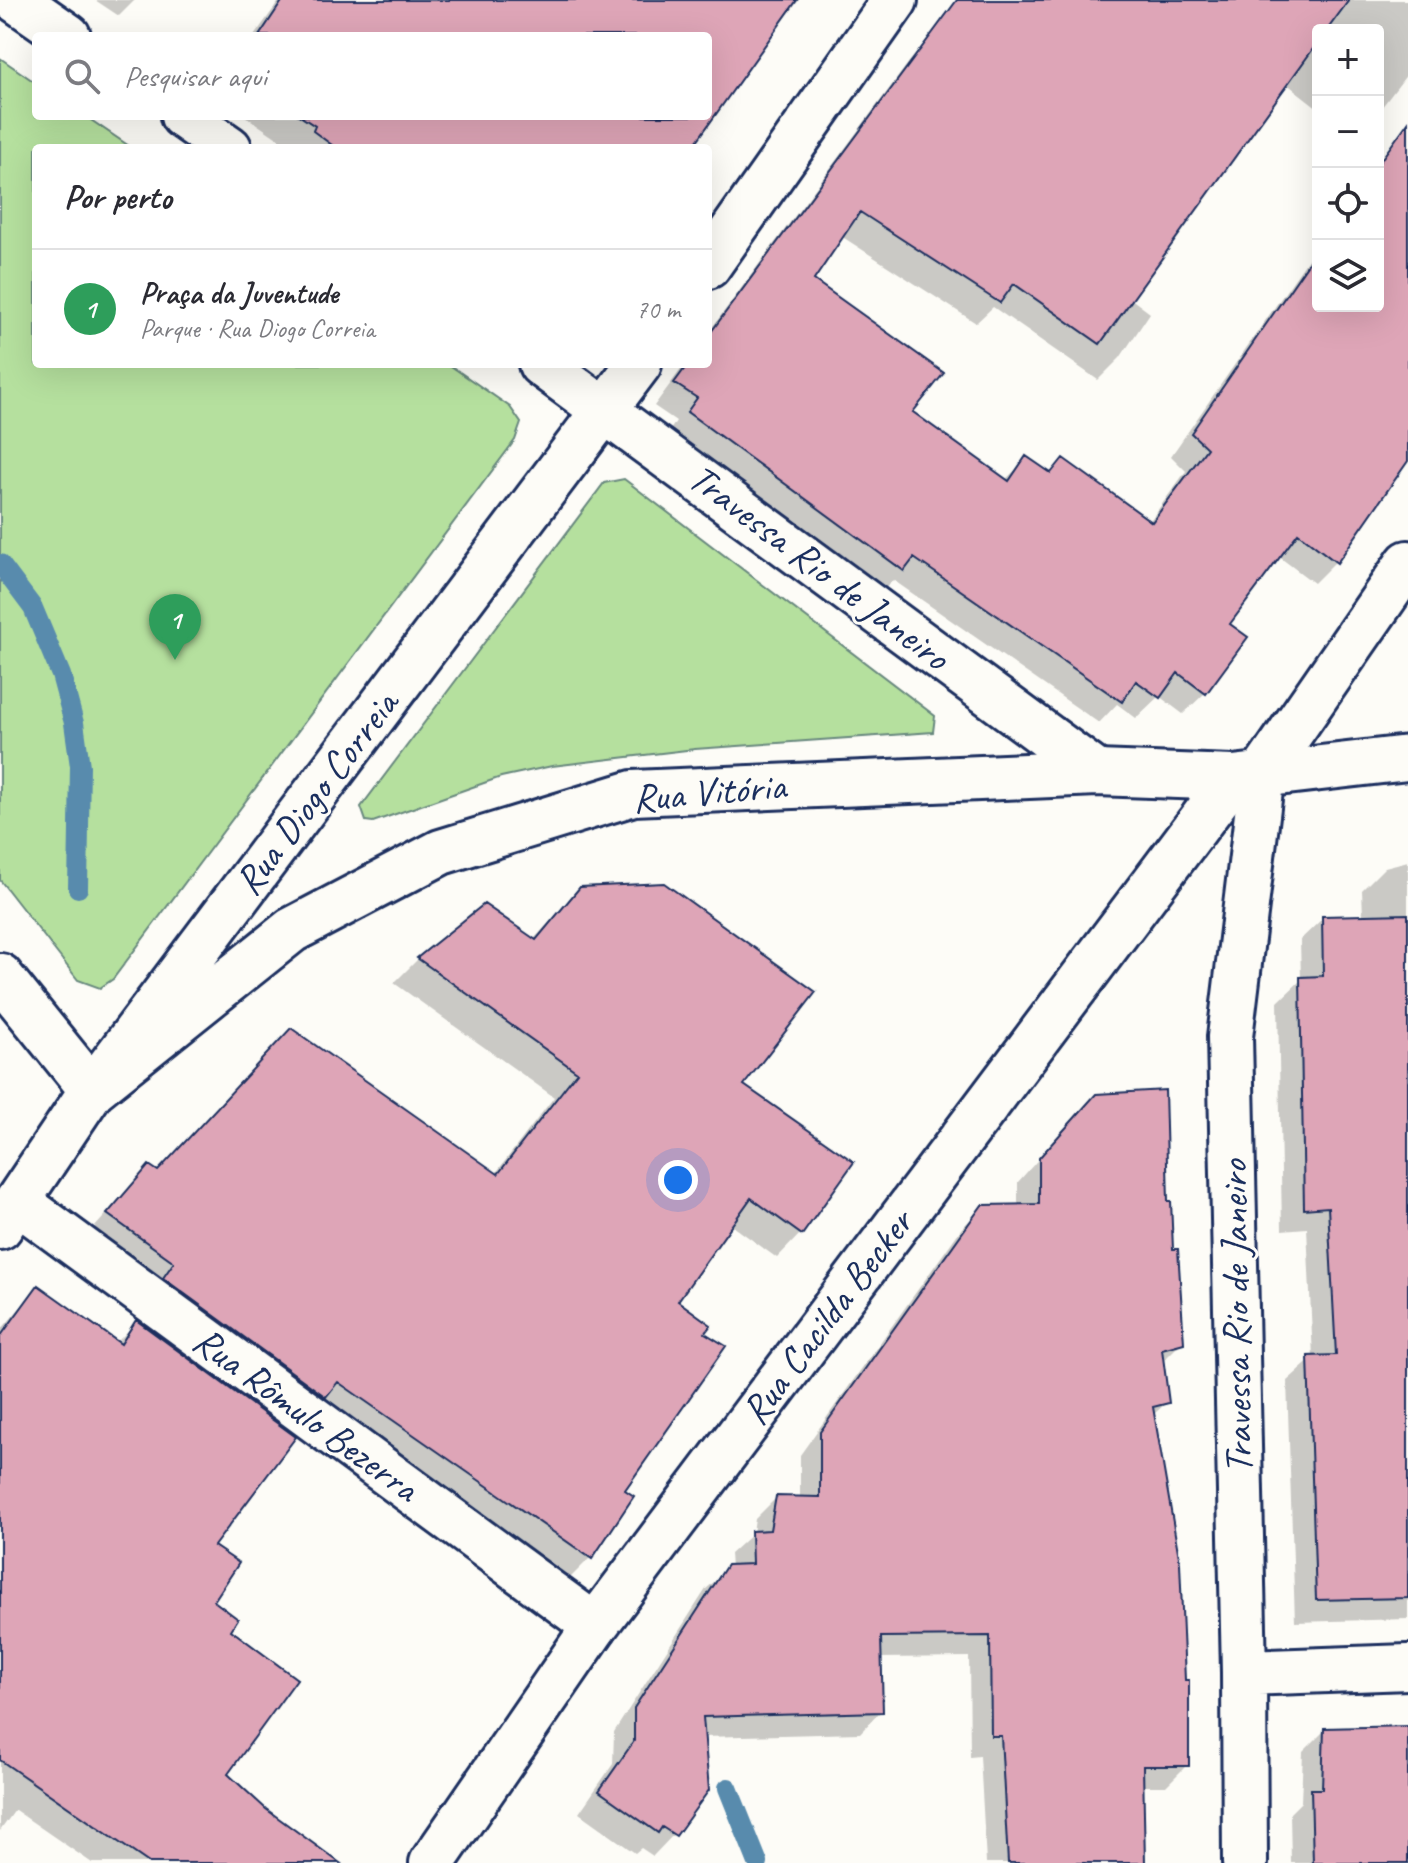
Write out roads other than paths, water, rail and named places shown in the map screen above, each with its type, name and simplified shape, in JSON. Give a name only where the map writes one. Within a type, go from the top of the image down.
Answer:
[{"type":"street","points":[[16,0],[62,32]]},
{"type":"street","points":[[712,260],[895,0]]},
{"type":"street","points":[[189,120],[223,144]]},
{"type":"street","name":"Travessa Rio de Janeiro","points":[[547,368],[1097,773]]},
{"type":"street","name":"Rua Diogo Correia","points":[[9,1214],[92,1090],[636,368]]},
{"type":"street","name":"Rua Cacilda Becker","points":[[432,1863],[595,1626],[1408,563]]},
{"type":"street","name":"Rua Vitória","points":[[92,1090],[292,930],[441,852],[633,793],[1097,773],[1248,776],[1408,758]]},
{"type":"street","name":"Travessa Rio de Janeiro","points":[[1245,1863],[1244,1673],[1230,1037],[1248,776]]},
{"type":"street","points":[[0,976],[92,1090]]},
{"type":"street","name":"Rua Rômulo Bezerra","points":[[9,1214],[595,1626]]},
{"type":"street","points":[[1244,1673],[1408,1667]]},
{"type":"waterway","points":[[0,564],[33,608],[61,675],[74,723],[80,766],[78,888]]},
{"type":"waterway","points":[[728,1788],[758,1863]]},
{"type":"place","name":"Praça da Juventude","points":[[175,660]]}]
